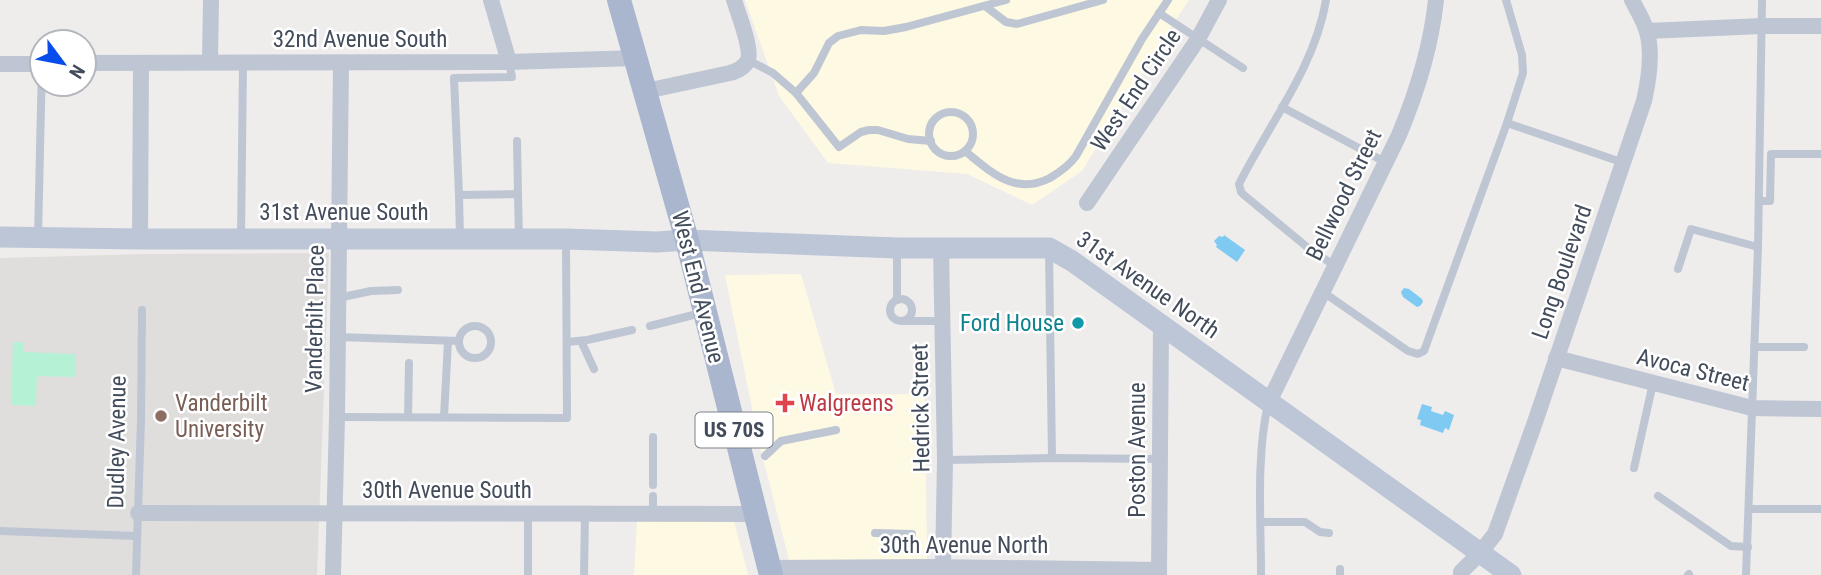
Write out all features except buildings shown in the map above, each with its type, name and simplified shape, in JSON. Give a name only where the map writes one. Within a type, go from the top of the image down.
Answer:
[{"type":"main road","name":"West End Avenue","points":[[619,0],[687,240],[770,571]]},
{"type":"main road","name":"31st Avenue South","points":[[0,237],[566,239],[657,242],[687,240]]},
{"type":"main road","name":"31st Avenue North","points":[[687,240],[897,248],[1049,248],[1072,261],[1511,575]]},
{"type":"street","points":[[210,62],[211,0]]},
{"type":"street","points":[[491,0],[509,62]]},
{"type":"street","points":[[646,92],[730,73],[748,61],[747,42],[734,0]]},
{"type":"street","name":"West End Circle","points":[[1087,203],[1198,39],[1219,0]]},
{"type":"street","name":"Bellwood Street","points":[[1269,402],[1411,107],[1431,33],[1436,0]]},
{"type":"street","name":"Long Boulevard","points":[[1461,575],[1494,534],[1644,101],[1648,84],[1647,31],[1632,0]]},
{"type":"street","points":[[1647,31],[1821,26]]},
{"type":"street","name":"32nd Avenue South","points":[[98,63],[341,63],[453,70],[509,62],[636,58]]},
{"type":"street","points":[[140,239],[141,63]]},
{"type":"street","name":"Vanderbilt Place","points":[[333,575],[341,63]]},
{"type":"street","points":[[0,64],[28,64]]},
{"type":"street","name":"Hedrick Street","points":[[941,248],[945,460],[943,567]]},
{"type":"street","name":"Poston Avenue","points":[[1159,572],[1161,326]]},
{"type":"street","name":"Avoca Street","points":[[1556,358],[1752,408],[1821,409]]},
{"type":"street","name":"30th Avenue South","points":[[138,513],[755,514]]},
{"type":"street","name":"30th Avenue North","points":[[770,571],[943,567],[1008,572],[1159,572]]},
{"type":"lane","points":[[796,93],[814,73],[829,43],[838,36],[861,30],[894,30],[1006,0]]},
{"type":"lane","points":[[985,6],[1006,22],[1017,24],[1103,0]]},
{"type":"lane","points":[[1155,0],[1198,39],[1243,68]]},
{"type":"lane","points":[[1326,0],[1323,18],[1313,45],[1241,179],[1239,188],[1307,247],[1335,266]]},
{"type":"lane","points":[[1323,292],[1408,351],[1422,354],[1428,344],[1523,73],[1522,55],[1506,0]]},
{"type":"lane","points":[[1746,575],[1758,247],[1762,0]]},
{"type":"lane","points":[[965,151],[996,176],[1014,183],[1037,183],[1061,171],[1076,156],[1108,96],[1163,7]]},
{"type":"lane","points":[[748,61],[773,73],[796,93],[839,148],[861,132],[869,130],[930,141]]},
{"type":"lane","points":[[241,238],[243,62]]},
{"type":"lane","points":[[453,70],[460,239]]},
{"type":"lane","points":[[38,237],[41,98]]},
{"type":"lane","points":[[1282,107],[1385,162]]},
{"type":"lane","points":[[955,112],[967,118],[973,131],[973,139],[965,151],[958,155],[943,155],[937,151],[930,141],[929,131],[935,118],[955,112]]},
{"type":"lane","points":[[1507,123],[1624,163]]},
{"type":"lane","points":[[517,141],[519,239]]},
{"type":"lane","points":[[1759,201],[1770,201],[1771,154],[1821,154]]},
{"type":"lane","points":[[459,195],[518,194]]},
{"type":"lane","points":[[1678,269],[1691,229],[1758,247]]},
{"type":"lane","points":[[337,417],[567,418],[566,239]]},
{"type":"lane","points":[[897,248],[897,300]]},
{"type":"lane","points":[[1049,248],[1052,458]]},
{"type":"lane","points":[[338,298],[370,291],[398,290]]},
{"type":"lane","points":[[900,321],[909,318],[912,308],[906,301],[897,300],[891,305],[890,313],[893,318],[900,321],[942,321]]},
{"type":"lane","name":"Dudley Avenue","points":[[136,575],[142,310]]},
{"type":"lane","points":[[650,326],[705,313]]},
{"type":"lane","points":[[478,326],[491,337],[491,345],[481,358],[468,357],[461,351],[459,341],[463,331],[470,327],[478,326]]},
{"type":"lane","points":[[567,342],[632,330]]},
{"type":"lane","points":[[337,337],[459,341]]},
{"type":"lane","points":[[444,417],[448,341]]},
{"type":"lane","points":[[581,341],[594,369]]},
{"type":"lane","points":[[1754,347],[1804,347]]},
{"type":"lane","points":[[408,417],[409,363]]},
{"type":"lane","points":[[1634,468],[1653,383]]},
{"type":"lane","points":[[1261,575],[1263,426],[1269,402]]},
{"type":"lane","points":[[765,456],[781,441],[836,430]]},
{"type":"lane","points":[[653,437],[653,485]]},
{"type":"lane","points":[[945,460],[1160,459]]},
{"type":"lane","points":[[653,496],[653,514]]},
{"type":"lane","points":[[1658,496],[1726,543],[1748,547]]},
{"type":"lane","points":[[1749,509],[1821,509]]},
{"type":"lane","points":[[528,514],[528,575]]},
{"type":"lane","points":[[584,575],[585,514]]},
{"type":"lane","points":[[1261,522],[1306,522],[1320,533],[1329,533]]},
{"type":"lane","points":[[0,531],[137,536]]},
{"type":"lane","points":[[875,533],[912,534]]},
{"type":"shaded area","points":[[745,0],[1189,0],[1082,171],[1032,205],[967,174],[828,163],[779,96]]},
{"type":"shaded area","name":"Vanderbilt University","points":[[329,253],[317,575],[0,575],[0,258]]},
{"type":"shaded area","points":[[801,274],[836,394],[925,394],[927,560],[793,575],[759,443],[725,275]]},
{"type":"shaded area","points":[[637,519],[734,521],[748,575],[634,575]]},
{"type":"green space","points":[[13,342],[23,342],[23,352],[76,354],[75,377],[37,376],[36,406],[11,405]]},
{"type":"water","points":[[1224,235],[1245,250],[1237,262],[1216,247],[1214,241]]},
{"type":"water","points":[[1404,288],[1422,299],[1420,306],[1417,307],[1403,297],[1401,292]]},
{"type":"water","points":[[1422,404],[1432,407],[1431,411],[1443,415],[1445,411],[1454,415],[1449,430],[1445,428],[1443,433],[1420,425],[1421,420],[1417,419]]},
{"type":"place","name":"Ford House","points":[[1078,323]]},
{"type":"place","name":"Walgreens","points":[[785,403]]},
{"type":"place","name":"Vanderbilt University","points":[[161,416]]}]
